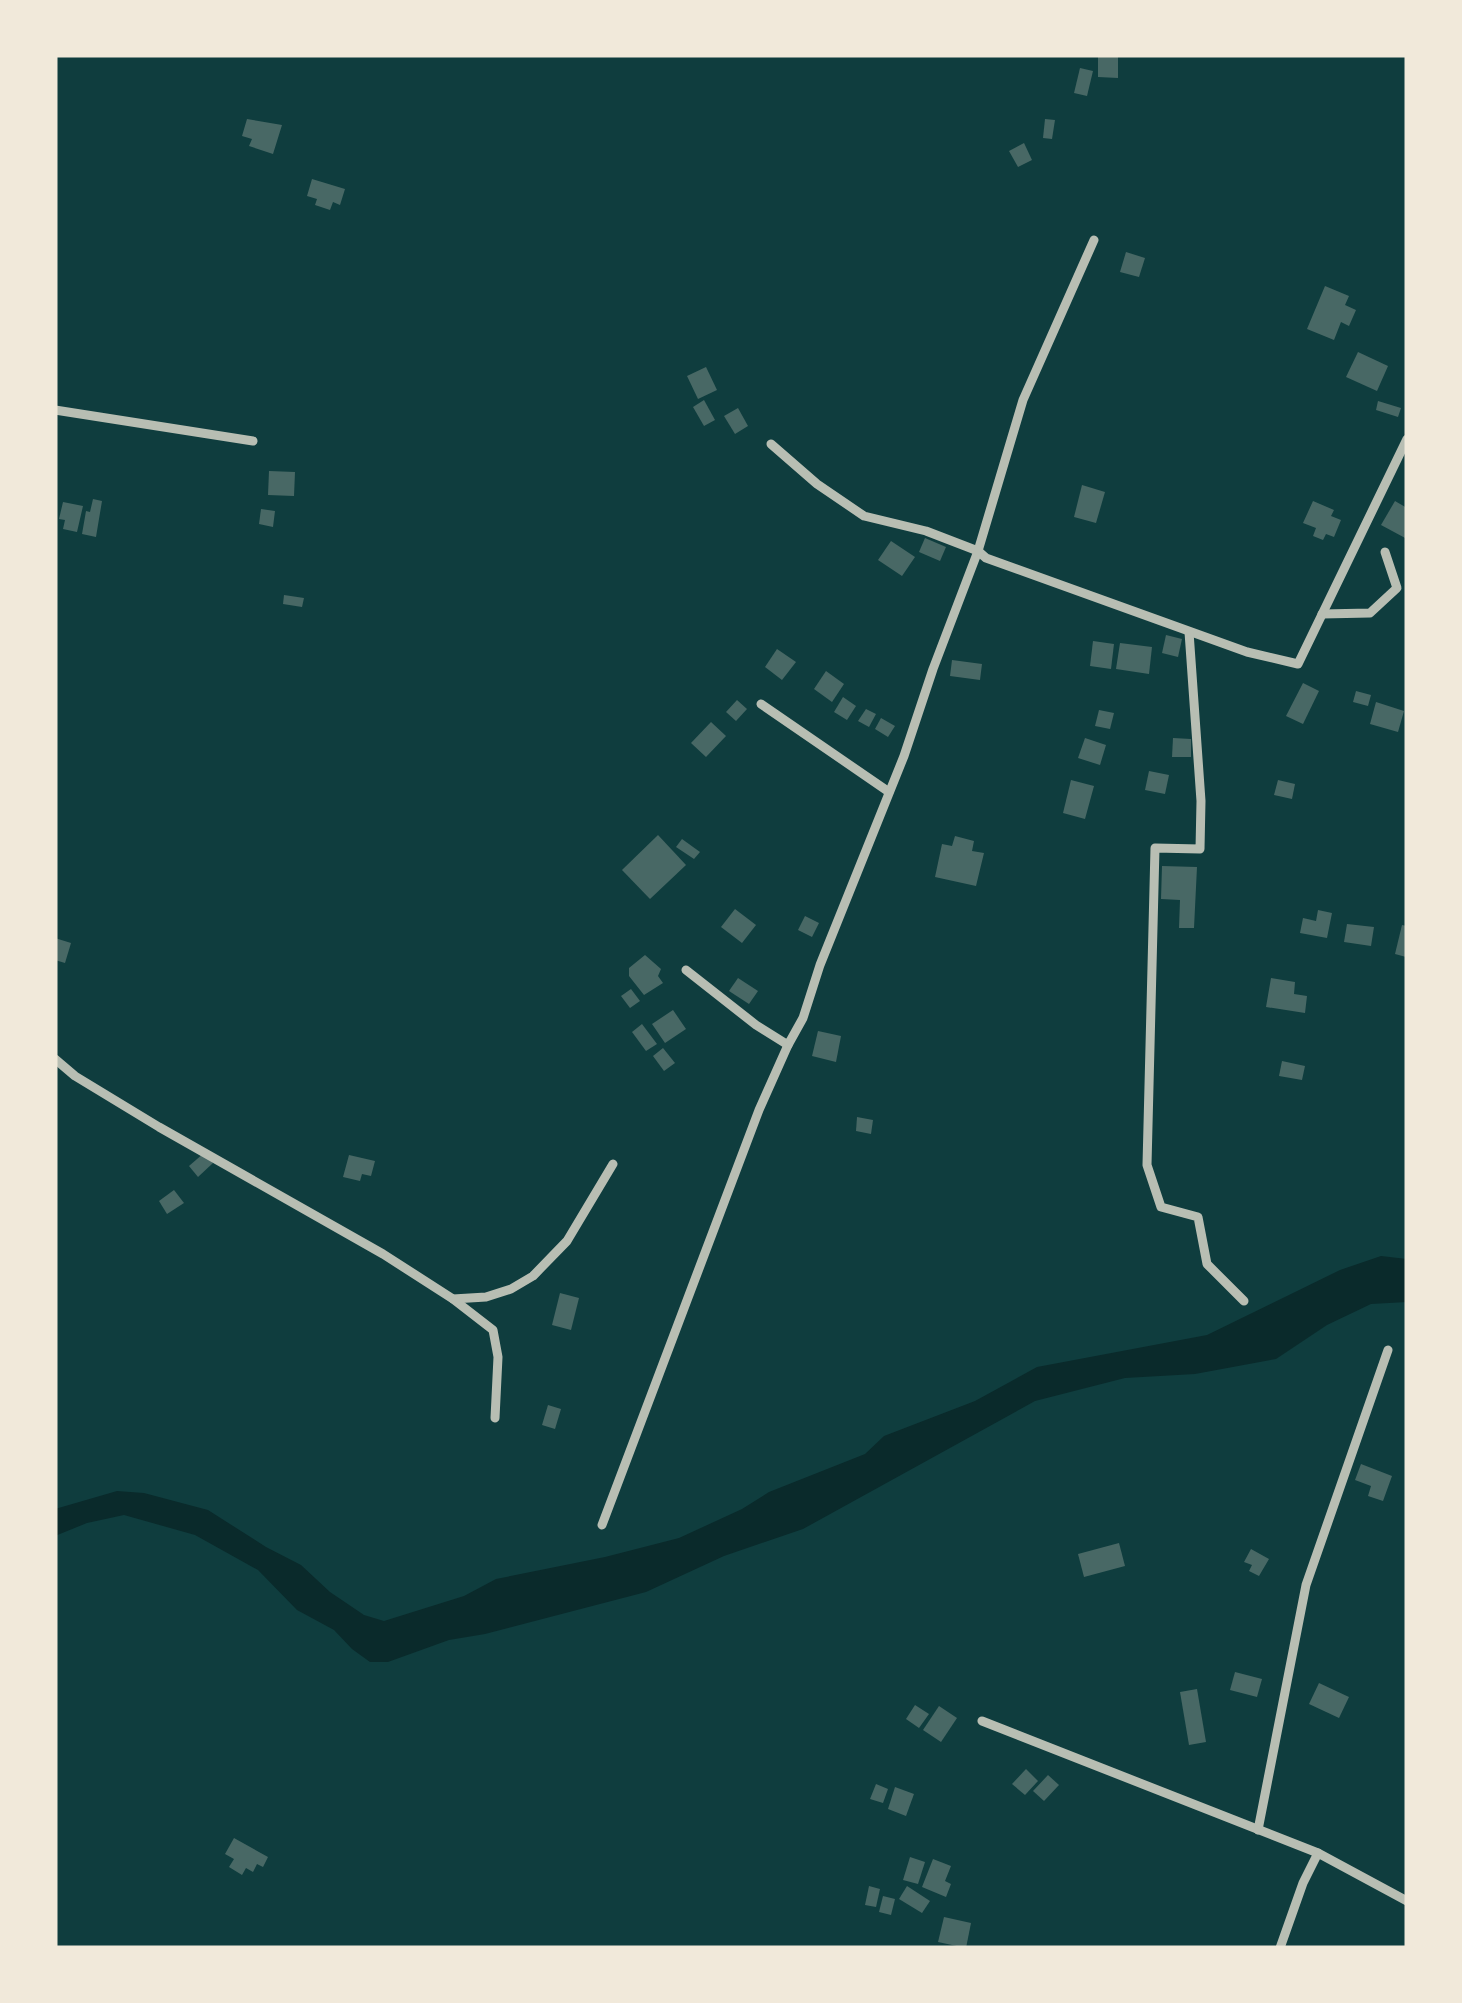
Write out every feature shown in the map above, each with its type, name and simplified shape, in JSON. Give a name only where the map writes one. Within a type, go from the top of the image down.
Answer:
[{"type":"street","points":[[602,1526],[759,1110],[803,1018],[889,792],[978,551],[1024,400],[1094,240]]},
{"type":"street","points":[[55,410],[253,441]]},
{"type":"street","points":[[771,444],[817,484],[864,516],[926,530],[986,558],[1190,632],[1298,664],[1407,439]]},
{"type":"street","points":[[1322,614],[1370,613],[1398,588],[1384,552]]},
{"type":"street","points":[[1190,632],[1201,801],[1200,848],[1154,848],[1147,1165],[1160,1207],[1198,1217],[1207,1264],[1244,1301]]},
{"type":"street","points":[[761,704],[889,792]]},
{"type":"street","points":[[686,970],[788,1045]]},
{"type":"street","points":[[55,1059],[75,1076],[159,1127],[383,1254],[493,1330],[498,1357],[495,1418]]},
{"type":"street","points":[[453,1299],[486,1297],[533,1276],[567,1241],[614,1164]]},
{"type":"street","points":[[1258,1830],[1306,1585],[1388,1350]]},
{"type":"street","points":[[982,1720],[1318,1853],[1407,1901]]},
{"type":"street","points":[[1280,1948],[1318,1853]]},
{"type":"water","points":[[1381,1256],[1407,1259],[1407,1302],[1371,1304],[1327,1325],[1276,1359],[1195,1374],[1125,1378],[1035,1401],[803,1529],[724,1556],[646,1592],[449,1640],[388,1662],[370,1662],[334,1630],[297,1610],[258,1570],[195,1535],[124,1515],[87,1523],[55,1536],[55,1509],[117,1491],[144,1493],[208,1510],[301,1565],[330,1592],[364,1615],[384,1621],[464,1596],[496,1579],[679,1538],[769,1492],[865,1454],[884,1436],[975,1401],[1037,1367],[1207,1335],[1340,1270]]},
{"type":"building","points":[[1098,55],[1118,55],[1118,78],[1098,77]]},
{"type":"building","points":[[1080,68],[1093,71],[1087,96],[1074,93]]},
{"type":"building","points":[[247,119],[282,125],[273,154],[249,146],[252,139],[242,136]]},
{"type":"building","points":[[1045,119],[1055,120],[1052,139],[1043,138]]},
{"type":"building","points":[[1024,143],[1032,160],[1018,167],[1009,151]]},
{"type":"building","points":[[312,179],[345,189],[340,205],[333,202],[330,210],[315,205],[317,199],[307,196]]},
{"type":"building","points":[[1126,252],[1145,258],[1139,277],[1120,272]]},
{"type":"building","points":[[1325,286],[1349,296],[1345,305],[1356,310],[1349,326],[1341,322],[1334,340],[1307,329]]},
{"type":"building","points":[[1358,352],[1388,366],[1377,391],[1346,377]]},
{"type":"building","points":[[706,367],[717,390],[698,399],[687,376]]},
{"type":"building","points":[[704,400],[715,420],[704,426],[693,407]]},
{"type":"building","points":[[1378,401],[1401,408],[1398,417],[1376,410]]},
{"type":"building","points":[[738,408],[748,426],[735,434],[724,416]]},
{"type":"building","points":[[269,471],[295,472],[294,496],[268,495]]},
{"type":"building","points":[[1082,485],[1105,492],[1096,523],[1074,517]]},
{"type":"building","points":[[93,499],[102,501],[96,537],[82,534],[86,511],[90,512]]},
{"type":"building","points":[[1313,501],[1334,510],[1331,516],[1341,520],[1334,537],[1326,534],[1323,540],[1313,536],[1316,528],[1303,523]]},
{"type":"building","points":[[1395,501],[1407,508],[1407,539],[1381,525]]},
{"type":"building","points":[[63,502],[83,506],[77,532],[63,529],[65,520],[59,519]]},
{"type":"building","points":[[261,509],[275,511],[273,527],[259,524]]},
{"type":"building","points":[[925,538],[946,547],[940,561],[919,552]]},
{"type":"building","points":[[891,541],[915,557],[902,576],[878,560]]},
{"type":"building","points":[[284,595],[304,598],[302,607],[283,604]]},
{"type":"building","points":[[1166,635],[1182,639],[1178,657],[1162,653]]},
{"type":"building","points":[[1093,641],[1114,644],[1111,669],[1090,666]]},
{"type":"building","points":[[1120,643],[1152,647],[1149,674],[1116,669]]},
{"type":"building","points":[[777,649],[796,662],[782,680],[765,667]]},
{"type":"building","points":[[952,660],[982,664],[980,680],[950,676]]},
{"type":"building","points":[[826,671],[844,684],[832,702],[814,689]]},
{"type":"building","points":[[1303,683],[1319,691],[1303,724],[1286,716]]},
{"type":"building","points":[[1356,691],[1371,695],[1368,706],[1353,702]]},
{"type":"building","points":[[843,697],[856,706],[847,720],[834,712]]},
{"type":"building","points":[[737,700],[747,709],[736,721],[726,712]]},
{"type":"building","points":[[1376,702],[1404,711],[1398,732],[1370,724]]},
{"type":"building","points":[[866,709],[876,714],[869,727],[858,721]]},
{"type":"building","points":[[1099,710],[1114,713],[1110,729],[1095,726]]},
{"type":"building","points":[[881,718],[895,726],[888,737],[875,729]]},
{"type":"building","points":[[711,722],[726,736],[706,757],[691,743]]},
{"type":"building","points":[[1085,738],[1106,745],[1100,765],[1078,758]]},
{"type":"building","points":[[1173,738],[1191,739],[1191,757],[1172,757]]},
{"type":"building","points":[[1149,771],[1169,775],[1165,794],[1145,790]]},
{"type":"building","points":[[1071,780],[1094,786],[1085,819],[1063,813]]},
{"type":"building","points":[[1278,780],[1295,784],[1292,799],[1274,795]]},
{"type":"building","points":[[658,835],[686,865],[650,899],[622,870]]},
{"type":"building","points":[[955,836],[974,841],[972,851],[984,853],[976,886],[935,877],[942,844],[952,846]]},
{"type":"building","points":[[682,839],[700,852],[694,859],[676,847]]},
{"type":"building","points":[[1162,866],[1197,867],[1194,928],[1179,928],[1180,900],[1161,899]]},
{"type":"building","points":[[735,909],[756,925],[742,943],[721,927]]},
{"type":"building","points":[[1318,910],[1332,913],[1327,938],[1300,933],[1303,918],[1316,921]]},
{"type":"building","points":[[805,916],[819,923],[812,937],[798,930]]},
{"type":"building","points":[[1347,924],[1374,927],[1371,946],[1344,942]]},
{"type":"building","points":[[1402,925],[1407,926],[1406,957],[1395,954]]},
{"type":"building","points":[[55,938],[71,943],[65,963],[55,960]]},
{"type":"building","points":[[645,955],[661,969],[658,976],[663,983],[644,995],[629,976],[629,968]]},
{"type":"building","points":[[738,978],[758,991],[749,1004],[729,991]]},
{"type":"building","points":[[1271,978],[1295,982],[1294,994],[1307,996],[1305,1013],[1266,1007]]},
{"type":"building","points":[[631,989],[640,1001],[630,1008],[621,996]]},
{"type":"building","points":[[673,1010],[686,1029],[665,1043],[652,1024]]},
{"type":"building","points":[[642,1024],[657,1044],[646,1051],[632,1032]]},
{"type":"building","points":[[818,1031],[841,1036],[836,1062],[812,1056]]},
{"type":"building","points":[[663,1048],[675,1063],[664,1071],[653,1056]]},
{"type":"building","points":[[1282,1061],[1305,1066],[1302,1080],[1279,1076]]},
{"type":"building","points":[[857,1117],[873,1120],[871,1134],[856,1131]]},
{"type":"building","points":[[204,1153],[213,1163],[198,1177],[189,1166]]},
{"type":"building","points":[[349,1155],[375,1161],[371,1176],[362,1174],[360,1181],[343,1177]]},
{"type":"building","points":[[174,1190],[184,1203],[167,1214],[159,1201]]},
{"type":"building","points":[[560,1293],[579,1298],[571,1330],[552,1325]]},
{"type":"building","points":[[548,1405],[561,1409],[555,1429],[542,1425]]},
{"type":"building","points":[[1361,1464],[1392,1476],[1383,1501],[1368,1496],[1371,1486],[1355,1480]]},
{"type":"building","points":[[1119,1543],[1125,1566],[1084,1577],[1078,1554]]},
{"type":"building","points":[[1251,1549],[1269,1559],[1259,1576],[1249,1571],[1252,1565],[1244,1562]]},
{"type":"building","points":[[1235,1672],[1262,1679],[1257,1697],[1230,1690]]},
{"type":"building","points":[[1319,1683],[1349,1697],[1339,1718],[1309,1704]]},
{"type":"building","points":[[1197,1689],[1206,1742],[1189,1745],[1180,1692]]},
{"type":"building","points":[[915,1705],[929,1714],[919,1728],[906,1719]]},
{"type":"building","points":[[939,1706],[957,1718],[941,1742],[923,1730]]},
{"type":"building","points":[[1026,1769],[1038,1781],[1025,1795],[1012,1784]]},
{"type":"building","points":[[1048,1775],[1059,1785],[1044,1801],[1033,1791]]},
{"type":"building","points":[[876,1784],[888,1789],[883,1803],[870,1799]]},
{"type":"building","points":[[895,1787],[914,1794],[906,1816],[888,1809]]},
{"type":"building","points":[[234,1838],[268,1857],[263,1867],[257,1864],[253,1872],[246,1868],[242,1875],[229,1867],[234,1859],[225,1854]]},
{"type":"building","points":[[910,1857],[925,1862],[918,1884],[903,1880]]},
{"type":"building","points":[[933,1859],[951,1866],[945,1881],[951,1884],[946,1897],[922,1887]]},
{"type":"building","points":[[869,1886],[880,1889],[876,1907],[865,1905]]},
{"type":"building","points":[[907,1886],[930,1901],[922,1913],[899,1899]]},
{"type":"building","points":[[883,1896],[895,1899],[891,1915],[879,1912]]},
{"type":"building","points":[[944,1917],[971,1923],[966,1948],[938,1942]]}]
